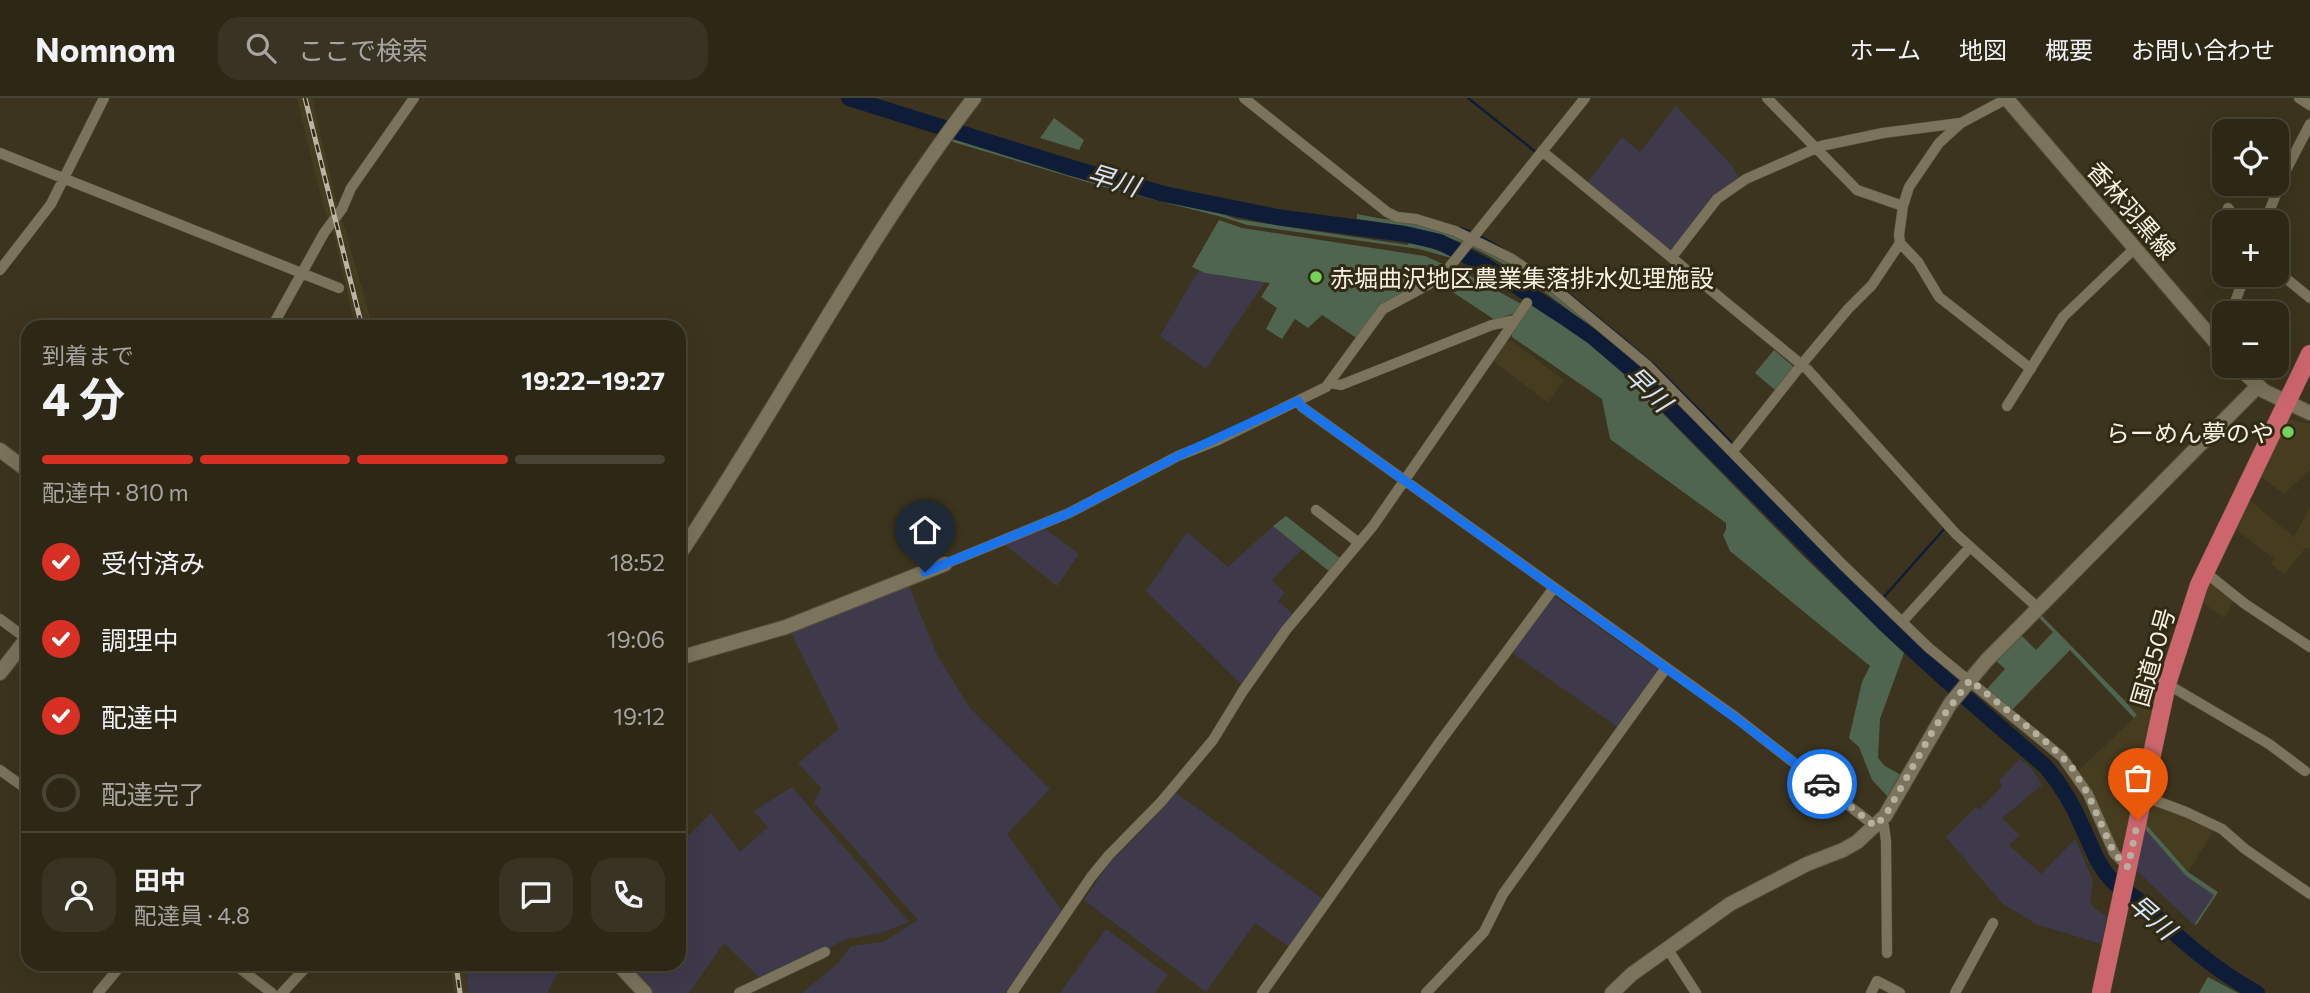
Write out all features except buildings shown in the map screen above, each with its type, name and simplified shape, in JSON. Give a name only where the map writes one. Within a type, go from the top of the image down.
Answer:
[{"type":"highway","name":"国道50号","points":[[2101,993],[2167,684],[2188,614],[2205,572],[2310,354]]},
{"type":"street","points":[[0,270],[43,215],[104,98]]},
{"type":"street","points":[[276,320],[329,224],[342,209],[351,188],[414,98]]},
{"type":"street","points":[[686,544],[876,237],[974,98]]},
{"type":"street","points":[[1244,98],[1387,212],[1397,217],[1430,223],[1522,266],[1577,306],[1647,365],[1841,563],[1929,648],[1968,682],[2050,745],[2071,766],[2088,794],[2114,853],[2127,869]]},
{"type":"street","points":[[686,656],[786,627],[1069,513],[1178,456],[1331,383],[1383,309],[1437,280],[1455,261],[1584,98]]},
{"type":"street","points":[[1767,98],[1857,190],[1903,206]]},
{"type":"street","points":[[1733,451],[1802,364],[1872,285],[1900,243],[1903,206],[1909,187],[1939,143],[1961,123],[2007,98]]},
{"type":"street","name":"香林羽黒線","points":[[2007,98],[2212,338]]},
{"type":"street","points":[[2299,98],[2310,105]]},
{"type":"street","points":[[1672,257],[1710,208],[1746,179],[1815,148],[1883,133],[1961,123]]},
{"type":"street","points":[[2270,210],[2284,174],[2310,124]]},
{"type":"street","points":[[1542,151],[1802,364],[1970,547],[2037,607]]},
{"type":"street","points":[[0,153],[340,288]]},
{"type":"street","points":[[1900,243],[1918,262],[1939,297],[2031,369]]},
{"type":"street","points":[[2007,406],[2063,317],[2135,248]]},
{"type":"street","points":[[2289,281],[2310,298]]},
{"type":"street","points":[[1012,993],[1108,855],[1175,786],[1213,740],[1243,691],[1286,631],[1359,542],[1527,303]]},
{"type":"street","points":[[1331,383],[1341,385],[1492,325],[1515,320]]},
{"type":"street","points":[[2250,378],[2285,402],[2310,413]]},
{"type":"street","points":[[1612,993],[1632,974],[1730,904],[1807,864],[1843,850],[1878,824],[1953,700],[1968,682],[2037,607],[2258,386]]},
{"type":"street","points":[[1298,401],[1302,407],[1884,827],[1887,953]]},
{"type":"street","points":[[0,450],[21,466]]},
{"type":"street","points":[[1316,510],[1359,542]]},
{"type":"street","points":[[1902,622],[1970,547]]},
{"type":"street","points":[[2205,572],[2245,604],[2308,641]]},
{"type":"street","points":[[1262,993],[1439,743],[1553,589]]},
{"type":"street","points":[[0,619],[21,634]]},
{"type":"street","points":[[0,673],[21,646]]},
{"type":"street","points":[[1426,993],[1484,932],[1503,894],[1666,668]]},
{"type":"street","points":[[2167,684],[2247,730],[2305,771]]},
{"type":"street","points":[[0,770],[21,785]]},
{"type":"street","points":[[2143,796],[2222,829],[2245,849],[2310,894]]},
{"type":"street","points":[[1956,993],[1993,923]]},
{"type":"street","points":[[1667,948],[1696,993]]},
{"type":"street","points":[[739,993],[825,952]]},
{"type":"street","points":[[98,993],[116,971]]},
{"type":"street","points":[[243,971],[272,993]]},
{"type":"street","points":[[282,993],[302,971]]},
{"type":"street","points":[[625,971],[645,993]]},
{"type":"street","points":[[1871,993],[1877,981],[1900,993]]},
{"type":"shaded area","points":[[297,98],[312,98],[338,207],[330,219],[321,197]]},
{"type":"shaded area","points":[[1676,106],[1733,167],[1739,178],[1674,248],[1669,249],[1587,183],[1622,137],[1640,152]]},
{"type":"shaded area","points":[[337,219],[343,222],[371,320],[353,320],[332,227]]},
{"type":"shaded area","points":[[1199,270],[1265,282],[1206,369],[1160,336]]},
{"type":"shaded area","points":[[1511,341],[1564,380],[1548,403],[1493,361],[1507,342]]},
{"type":"shaded area","points":[[2288,419],[2310,424],[2310,470],[2284,494],[2258,475]]},
{"type":"shaded area","points":[[2247,498],[2294,537],[2310,507],[2310,549],[2306,547],[2284,575],[2271,564],[2274,559],[2233,527]]},
{"type":"shaded area","points":[[1273,526],[1302,549],[1272,580],[1285,593],[1278,601],[1293,614],[1243,686],[1146,591],[1187,532],[1228,567]]},
{"type":"shaded area","points":[[1045,529],[1079,554],[1057,586],[1004,544]]},
{"type":"shaded area","points":[[2210,582],[2235,600],[2224,618],[2202,602]]},
{"type":"shaded area","points":[[909,586],[938,657],[970,708],[1050,789],[1007,834],[1062,911],[1005,993],[802,993],[837,964],[851,946],[883,942],[918,920],[814,803],[821,788],[798,763],[839,729],[791,633]]},
{"type":"shaded area","points":[[1553,595],[1660,671],[1619,728],[1511,652]]},
{"type":"shaded area","points":[[2157,673],[2163,678],[2124,853],[2117,852],[2096,803],[2078,771],[2137,715],[2124,700],[2134,691],[2143,693]]},
{"type":"shaded area","points":[[2020,759],[2033,770],[2042,785],[2002,818],[2019,835],[2009,845],[2041,874],[2075,839],[2093,880],[2090,901],[2093,907],[2107,917],[2101,944],[2036,924],[2002,903],[1946,837],[1976,807],[1979,810],[2002,787],[1999,780]]},
{"type":"shaded area","points":[[792,787],[909,922],[880,933],[847,939],[761,979],[724,943],[689,993],[651,993],[631,971],[686,971],[686,838],[711,813],[740,852],[768,827],[754,811]]},
{"type":"shaded area","points":[[1175,792],[1324,900],[1291,948],[1255,923],[1206,992],[1084,900],[1110,862]]},
{"type":"shaded area","points":[[2149,803],[2215,829],[2188,872],[2145,823]]},
{"type":"shaded area","points":[[2145,829],[2186,876],[2215,895],[2194,925],[2136,870]]},
{"type":"shaded area","points":[[1106,929],[1168,975],[1155,993],[1060,993]]},
{"type":"shaded area","points":[[451,971],[465,971],[468,993],[454,993]]},
{"type":"shaded area","points":[[466,971],[559,971],[547,993],[468,993]]},
{"type":"green space","points":[[1054,118],[1084,140],[1079,150],[1040,138]]},
{"type":"green space","points":[[951,137],[1236,219],[1408,245],[1410,241],[1453,256],[1451,258],[1419,249],[1247,225],[1104,187],[953,142]]},
{"type":"green space","points":[[1357,214],[1422,222],[1452,232],[1472,246],[1485,248],[1505,259],[1557,295],[1621,347],[1769,491],[1766,494],[1714,441],[1605,340],[1526,279],[1494,259],[1448,237],[1357,219]]},
{"type":"green space","points":[[1219,220],[1242,228],[1425,256],[1445,265],[1437,275],[1379,308],[1358,339],[1322,315],[1308,328],[1295,319],[1282,339],[1266,329],[1277,308],[1261,297],[1270,283],[1205,273],[1192,267]]},
{"type":"green space","points":[[1456,268],[1523,305],[1515,313],[1495,320],[1439,283]]},
{"type":"green space","points":[[1530,303],[1580,336],[1624,374],[1802,555],[1904,653],[1880,719],[1878,758],[1885,766],[1903,776],[1890,799],[1872,780],[1859,747],[1849,738],[1862,682],[1870,666],[1730,551],[1723,535],[1726,523],[1610,439],[1602,399],[1512,337]]},
{"type":"green space","points":[[1774,350],[1794,367],[1775,390],[1755,373]]},
{"type":"green space","points":[[1286,516],[1341,559],[1330,572],[1273,526]]},
{"type":"green space","points":[[2039,613],[2124,700],[2137,715],[2134,718],[2070,650],[2012,710],[1986,690],[2005,669],[1994,659],[2019,633],[2036,650],[2053,632],[2036,615]]},
{"type":"green space","points":[[2145,823],[2188,872],[2218,892],[2197,924],[2194,925],[2214,895],[2186,876],[2145,829]]},
{"type":"green space","points":[[2208,977],[2238,993],[2199,993]]},
{"type":"waterway","name":"早川","points":[[849,98],[1164,194],[1277,217],[1405,234],[1440,242],[1484,265],[1593,337],[1633,371],[1885,624],[2046,767],[2066,795],[2098,860],[2113,882],[2209,962],[2257,993]]},
{"type":"waterway","points":[[1468,98],[1537,153]]},
{"type":"waterway","points":[[1460,228],[1469,231]]},
{"type":"waterway","points":[[1482,237],[1504,250]]},
{"type":"waterway","points":[[1562,288],[1650,361],[1733,444]]},
{"type":"waterway","points":[[1883,598],[1945,528]]},
{"type":"waterway","name":"早川","points":[[1885,624],[1888,620]]},
{"type":"railway","points":[[305,98],[360,320]]},
{"type":"railway","points":[[457,971],[460,993]]},
{"type":"way so far","points":[[1822,784],[1875,826],[1885,816],[1935,727],[1970,680],[2050,745],[2071,766],[2088,794],[2114,853],[2128,867],[2138,820]]},
{"type":"place","name":"赤堀曲沢地区農業集落排水処理施設","points":[[1316,277]]},
{"type":"place","name":"らーめん夢のや","points":[[2288,432]]},
{"type":"route","points":[[925,572],[1069,513],[1178,456],[1298,401],[1302,407],[1737,719],[1822,784]]}]
